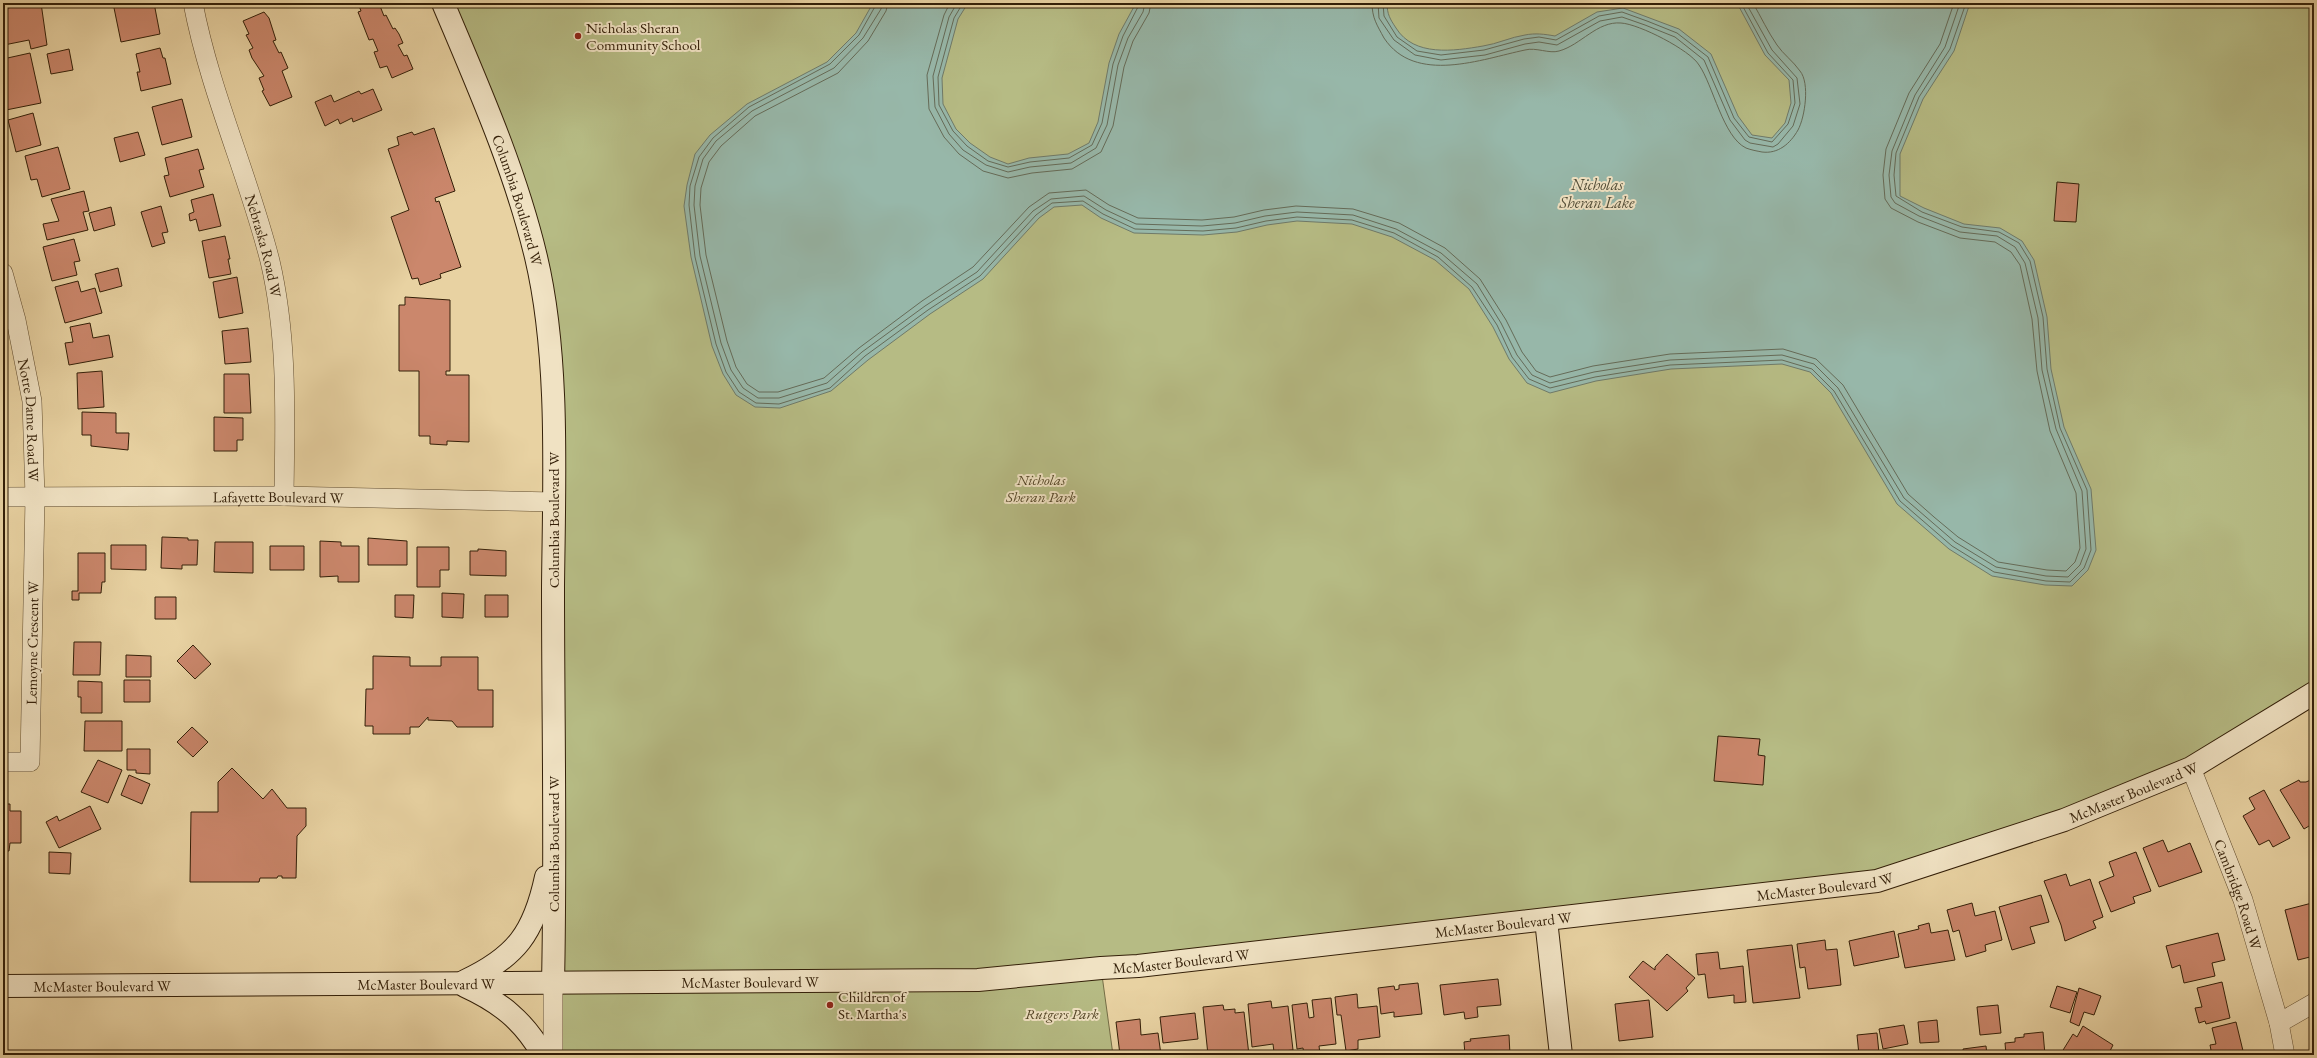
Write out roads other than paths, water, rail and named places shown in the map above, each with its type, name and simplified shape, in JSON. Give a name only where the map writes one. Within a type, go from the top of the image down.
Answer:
[{"type":"street","name":"Nebraska Road W","points":[[193,3],[211,76],[257,217],[278,301],[285,373],[284,496]]},
{"type":"street","name":"Columbia Boulevard W","points":[[443,3],[489,113],[521,201],[537,259],[545,309],[552,379],[554,502],[553,1055]]},
{"type":"street","name":"Notre Dame Road W","points":[[3,273],[16,320],[32,401],[35,497]]},
{"type":"street","name":"Lafayette Boulevard W","points":[[3,497],[284,496],[554,502]]},
{"type":"street","name":"Lemoyne Crescent W","points":[[3,762],[30,762],[35,497]]},
{"type":"street","name":"McMaster Boulevard W","points":[[3,986],[978,980],[1146,965],[1546,920],[1877,880],[2064,820],[2191,768],[2314,693]]},
{"type":"street","name":"Cambridge Road W","points":[[2191,768],[2243,900],[2279,1023],[2285,1055]]},
{"type":"street","points":[[460,983],[489,970],[502,961],[526,935],[542,895],[553,849]]},
{"type":"street","points":[[1546,920],[1561,1055]]},
{"type":"street","points":[[460,983],[491,998],[515,1018],[532,1036],[543,1055]]},
{"type":"street","points":[[2279,1023],[2314,1003]]},
{"type":"water","name":"Nicholas Sheran Lake","points":[[873,3],[968,3],[958,19],[942,78],[943,104],[956,129],[970,143],[990,157],[1008,164],[1029,158],[1068,154],[1089,143],[1098,122],[1109,63],[1119,34],[1136,3],[1387,3],[1388,13],[1391,19],[1396,28],[1404,37],[1413,44],[1435,50],[1460,49],[1488,45],[1529,34],[1555,36],[1597,12],[1623,8],[1679,29],[1711,54],[1738,116],[1752,135],[1772,138],[1785,123],[1791,103],[1789,80],[1765,55],[1737,3],[1970,3],[1954,51],[1923,99],[1900,154],[1900,196],[1924,208],[1964,224],[2000,228],[2022,241],[2034,260],[2047,317],[2051,369],[2064,427],[2091,489],[2096,550],[2088,570],[2072,586],[2045,585],[1992,576],[1949,549],[1897,504],[1831,393],[1810,372],[1782,364],[1671,369],[1596,381],[1550,393],[1527,383],[1509,359],[1493,327],[1469,289],[1435,260],[1392,237],[1352,224],[1297,221],[1267,225],[1237,232],[1203,235],[1134,233],[1101,218],[1082,205],[1054,207],[1039,218],[983,279],[930,314],[868,360],[831,391],[780,408],[755,407],[736,395],[723,374],[712,346],[691,257],[684,206],[687,185],[695,154],[710,135],[747,104],[827,62],[856,33]]},
{"type":"place","name":"Nicholas Sheran Community School","points":[[578,36]]},
{"type":"place","name":"Children of St. Martha's","points":[[830,1005]]},
{"type":"park label","name":"Nicholas Sheran Park","points":[[1041,488]]},
{"type":"park label","name":"Rutgers Park","points":[[1062,1013]]}]
